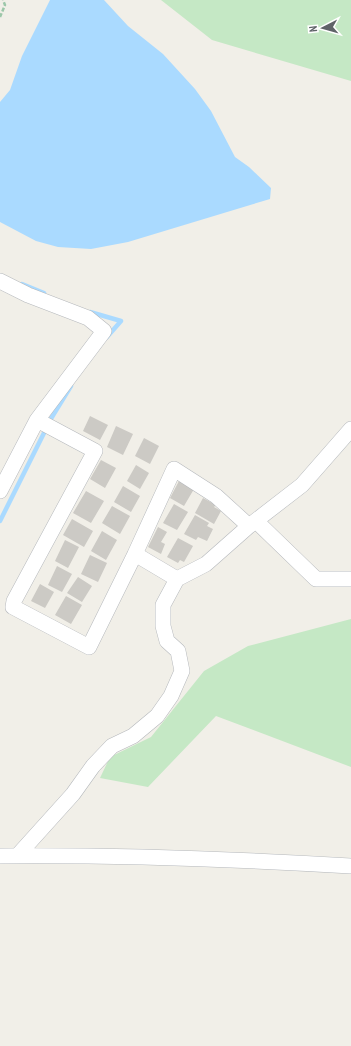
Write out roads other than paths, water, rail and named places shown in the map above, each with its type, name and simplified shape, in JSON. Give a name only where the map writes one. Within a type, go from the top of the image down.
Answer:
[{"type":"street","points":[[0,281],[28,295],[88,318],[104,331],[38,421],[0,491]]},
{"type":"street","points":[[38,421],[95,451],[14,601],[13,607],[89,648],[135,554],[174,469],[216,496],[252,523],[316,579],[351,579]]},
{"type":"street","points":[[18,856],[73,794],[93,766],[112,746],[133,736],[157,716],[171,696],[182,671],[178,651],[167,641],[163,626],[163,605],[177,579],[206,564],[252,523],[302,485],[351,429]]},
{"type":"street","points":[[135,554],[177,579]]},
{"type":"street","points":[[0,856],[73,856],[286,862],[351,866]]},
{"type":"water","points":[[50,0],[104,0],[128,26],[163,54],[195,89],[211,111],[235,157],[249,167],[271,188],[270,199],[128,242],[91,249],[58,247],[36,241],[0,222],[0,102],[10,90],[22,56]]},
{"type":"waterway","points":[[22,284],[44,293]]},
{"type":"waterway","points":[[90,312],[121,321],[107,337]]},
{"type":"waterway","points":[[0,521],[52,417],[71,386]]}]
